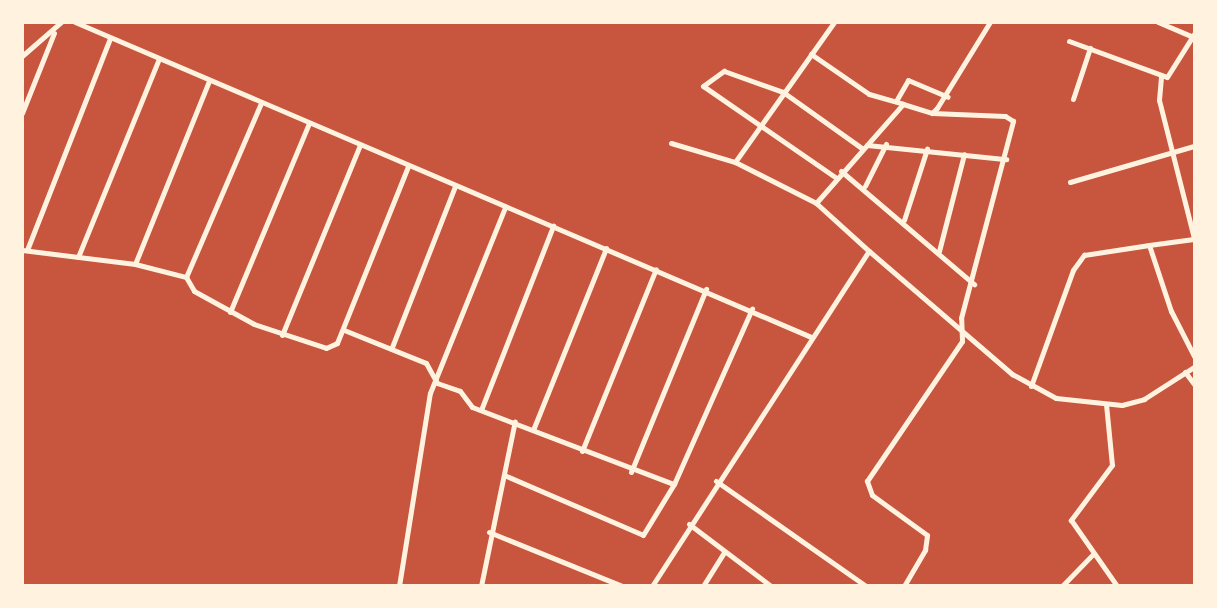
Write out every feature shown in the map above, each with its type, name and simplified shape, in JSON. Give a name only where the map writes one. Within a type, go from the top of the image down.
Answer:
[{"type":"street","points":[[22,113],[54,33],[61,22]]},
{"type":"street","points":[[75,22],[455,186],[657,268],[811,337]]},
{"type":"street","points":[[735,162],[834,22]]},
{"type":"street","points":[[932,113],[948,97],[990,22]]},
{"type":"street","points":[[1069,40],[1161,77],[1173,72],[1194,36],[1158,22]]},
{"type":"street","points":[[22,56],[54,33]]},
{"type":"street","points":[[110,38],[25,250],[135,264],[186,277],[194,291],[230,312],[282,335],[326,348],[337,343],[344,330],[408,166]]},
{"type":"street","points":[[1073,99],[1090,48]]},
{"type":"street","points":[[811,54],[869,94],[932,113],[1011,117],[1006,159],[974,284],[961,318],[963,335],[867,481],[872,495],[927,535],[925,550],[904,585]]},
{"type":"street","points":[[78,256],[159,59]]},
{"type":"street","points":[[835,177],[703,86],[724,71],[783,92],[865,147],[886,144],[1006,159]]},
{"type":"street","points":[[1031,386],[1077,261],[1084,255],[1194,238],[1159,100],[1161,77]]},
{"type":"street","points":[[896,101],[908,80],[948,97]]},
{"type":"street","points":[[135,264],[209,81]]},
{"type":"street","points":[[22,91],[30,94]]},
{"type":"street","points":[[186,277],[261,103]]},
{"type":"street","points":[[816,203],[835,177],[903,104]]},
{"type":"street","points":[[230,312],[309,123]]},
{"type":"street","points":[[671,143],[735,162],[816,203],[963,335],[1031,386],[1056,398],[1106,404],[1144,399],[1194,366]]},
{"type":"street","points":[[865,186],[886,144]]},
{"type":"street","points":[[282,335],[360,145]]},
{"type":"street","points":[[1070,182],[1194,146]]},
{"type":"street","points":[[904,220],[927,149]]},
{"type":"street","points":[[939,251],[964,154]]},
{"type":"street","points":[[841,171],[865,186],[974,284]]},
{"type":"street","points":[[392,347],[455,186]]},
{"type":"street","points":[[399,585],[435,379],[505,207]]},
{"type":"street","points":[[481,410],[553,226]]},
{"type":"street","points":[[1149,245],[1171,311],[1194,356]]},
{"type":"street","points":[[533,430],[606,248]]},
{"type":"street","points":[[652,585],[716,481],[869,251]]},
{"type":"street","points":[[582,451],[657,268]]},
{"type":"street","points":[[631,472],[706,289]]},
{"type":"street","points":[[504,475],[643,535],[674,484],[752,309]]},
{"type":"street","points":[[344,330],[392,347],[426,363],[435,379],[460,391],[481,410],[515,421],[631,472],[674,484]]},
{"type":"street","points":[[1185,372],[1194,384]]},
{"type":"street","points":[[1106,404],[1112,465],[1071,520],[1092,555],[1118,585]]},
{"type":"street","points":[[481,585],[489,531],[515,421]]},
{"type":"street","points":[[716,481],[866,585]]},
{"type":"street","points":[[689,524],[724,553],[771,585]]},
{"type":"street","points":[[489,531],[609,583],[622,585]]},
{"type":"street","points":[[703,585],[724,553]]},
{"type":"street","points":[[1062,585],[1092,555]]}]
